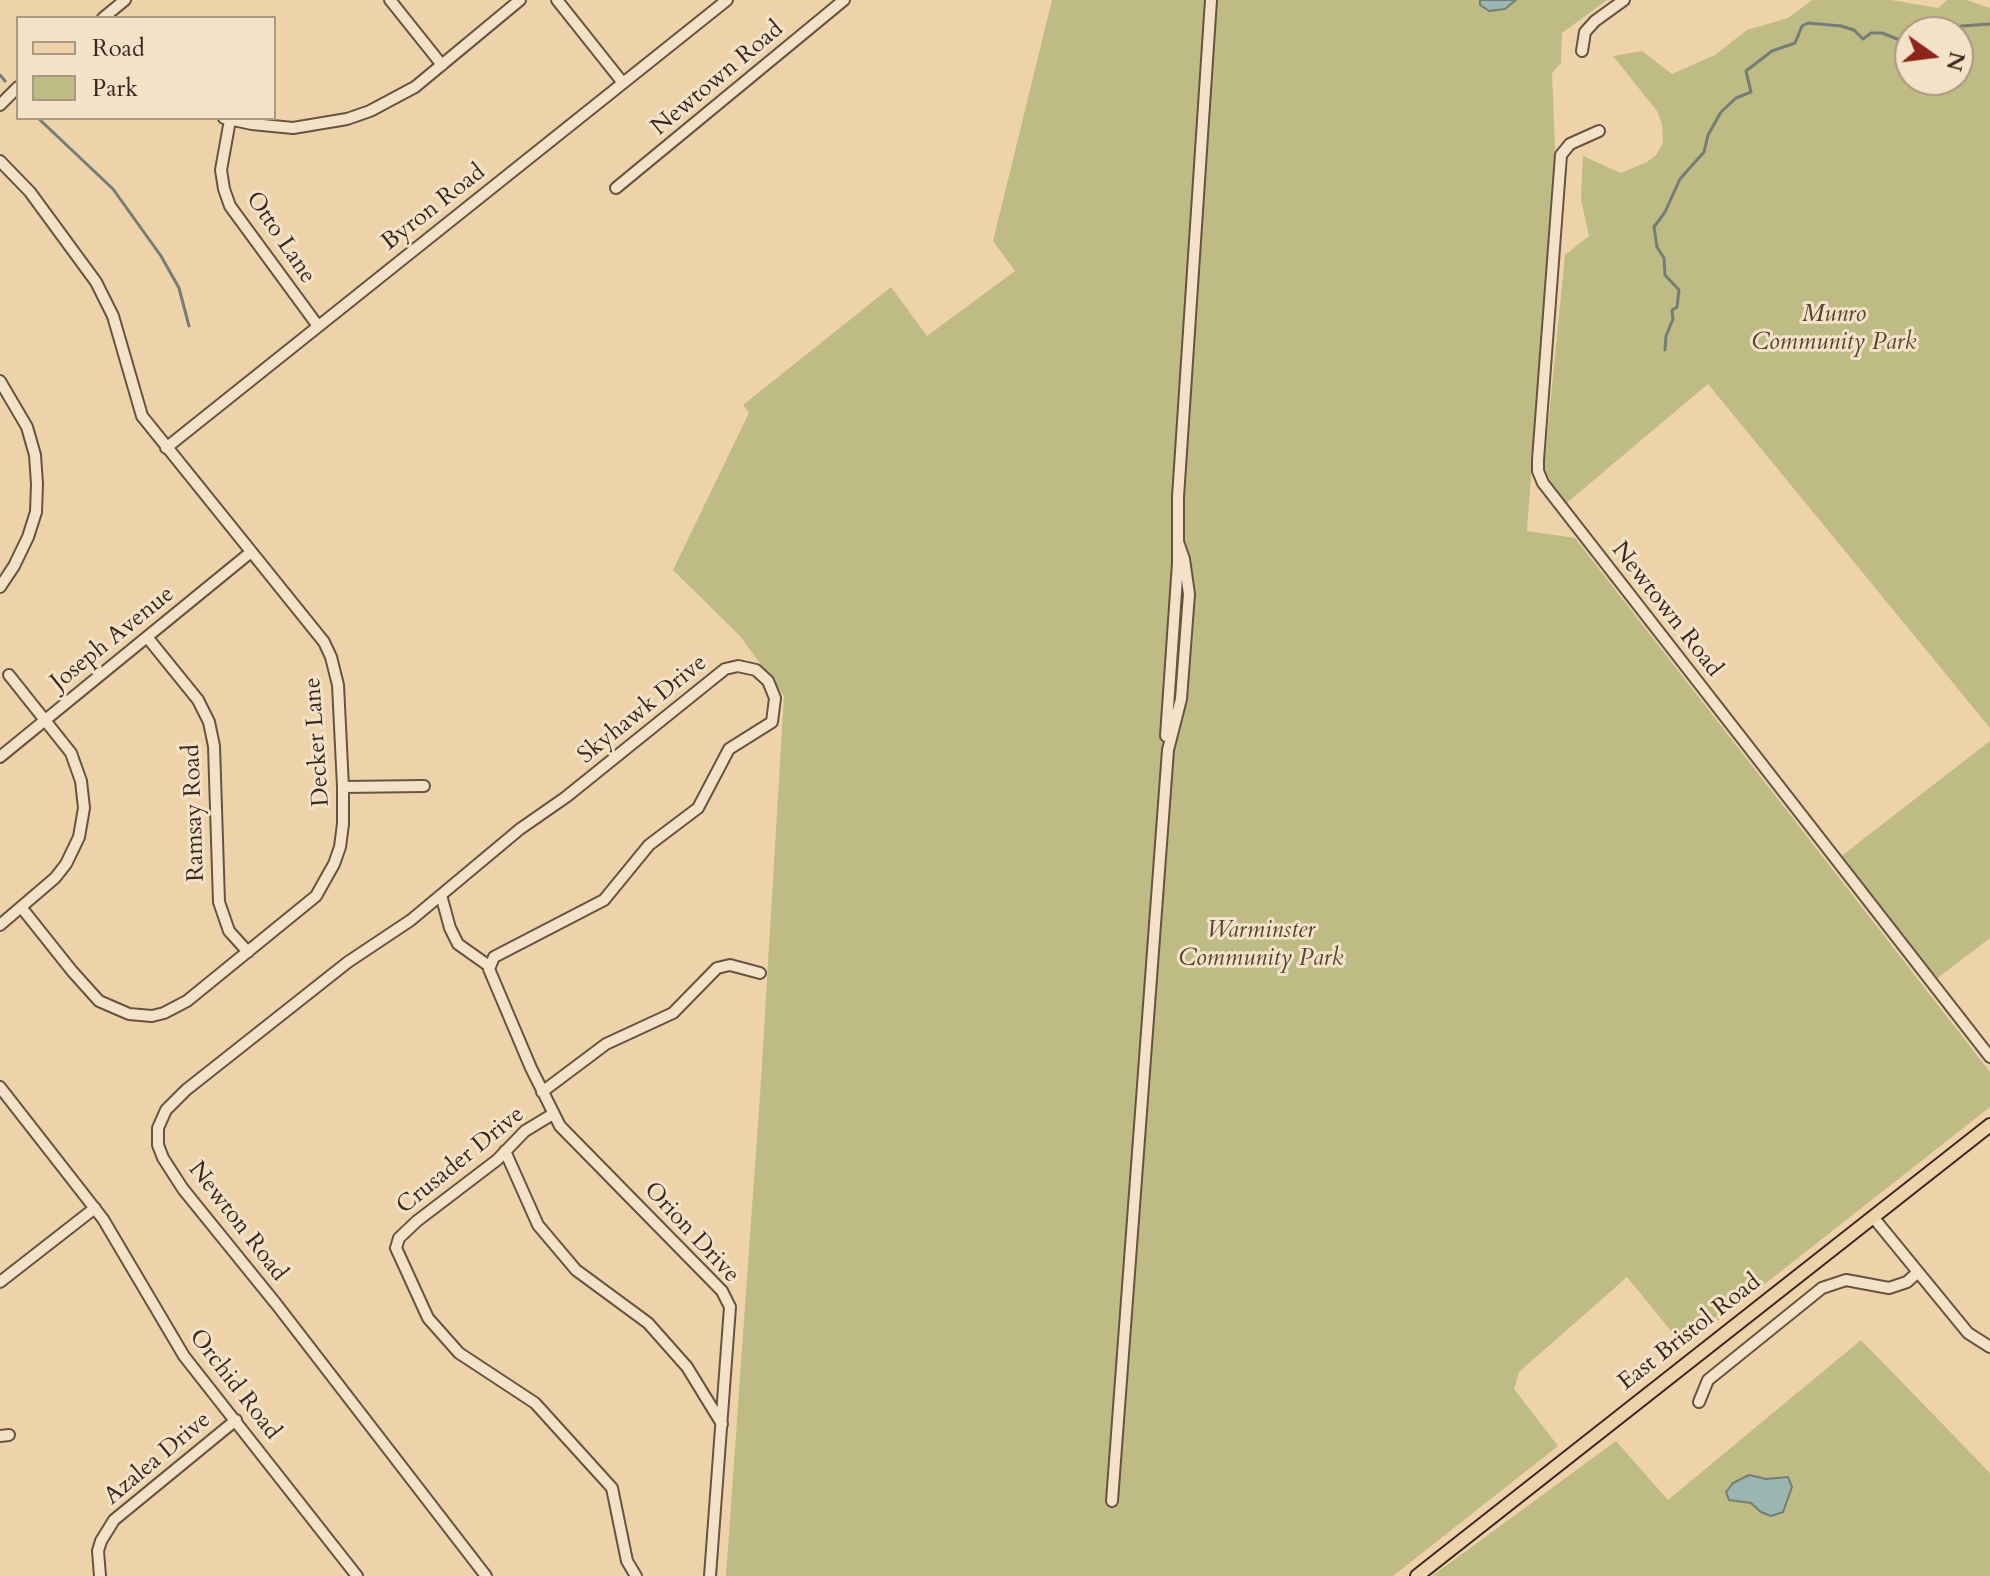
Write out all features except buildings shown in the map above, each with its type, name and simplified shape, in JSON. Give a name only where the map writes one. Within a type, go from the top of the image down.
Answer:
[{"type":"main road","name":"East Bristol Road","points":[[1417,1576],[1990,1125]]},
{"type":"street","points":[[105,16],[125,0]]},
{"type":"street","points":[[390,0],[442,65]]},
{"type":"street","points":[[234,120],[293,128],[347,119],[397,98],[520,0]]},
{"type":"street","points":[[557,0],[623,83]]},
{"type":"street","name":"Byron Road","points":[[166,448],[727,0]]},
{"type":"street","name":"Newtown Road","points":[[616,188],[844,0]]},
{"type":"street","points":[[1112,1501],[1168,750],[1181,699],[1189,594],[1178,542],[1178,497],[1211,0]]},
{"type":"street","points":[[1582,51],[1585,32],[1624,0]]},
{"type":"street","points":[[0,105],[16,89]]},
{"type":"street","name":"Otto Lane","points":[[227,120],[221,170],[230,206],[318,326]]},
{"type":"street","name":"Newtown Road","points":[[1599,131],[1570,144],[1561,155],[1538,460],[1543,483],[1990,1057]]},
{"type":"street","name":"Decker Lane","points":[[0,161],[30,192],[96,282],[113,316],[137,405],[150,428],[317,631],[331,657],[338,685],[343,787],[342,837],[334,864],[316,896],[174,1009],[152,1016],[129,1014],[109,1007],[91,994],[21,907]]},
{"type":"street","points":[[0,381],[27,427],[35,455],[37,484],[36,512],[28,537],[0,587]]},
{"type":"street","name":"Joseph Avenue","points":[[0,757],[251,552]]},
{"type":"street","name":"Ramsay Road","points":[[147,637],[198,700],[209,722],[214,746],[219,902],[229,931],[248,952]]},
{"type":"street","name":"Skyhawk Drive","points":[[429,906],[520,829],[566,797],[725,669],[746,667],[764,676],[775,698],[772,722],[725,754],[698,808],[649,845],[598,905],[506,950],[490,964]]},
{"type":"street","points":[[0,925],[55,878],[73,851],[82,823],[83,793],[77,767],[63,740],[9,675]]},
{"type":"street","points":[[343,787],[424,786]]},
{"type":"street","points":[[441,895],[458,944],[490,964],[490,974],[542,1092],[606,1044],[673,1013],[717,968],[730,965],[760,973]]},
{"type":"street","name":"Newton Road","points":[[429,906],[348,962],[186,1090],[166,1110],[157,1137],[163,1158],[183,1189],[277,1305],[486,1576]]},
{"type":"street","name":"Orchid Road","points":[[0,1087],[95,1208],[184,1356],[357,1576]]},
{"type":"street","name":"Orion Drive","points":[[542,1092],[560,1126],[726,1298],[731,1315],[710,1576]]},
{"type":"street","name":"Crusader Drive","points":[[553,1114],[532,1125],[505,1151],[417,1221],[397,1241],[397,1252],[428,1318],[459,1353],[535,1403],[612,1488],[627,1561],[636,1576]]},
{"type":"street","points":[[505,1151],[538,1225],[576,1270],[648,1323],[687,1367],[722,1424]]},
{"type":"street","points":[[0,1282],[95,1208]]},
{"type":"street","points":[[1873,1217],[1968,1333],[1990,1347]]},
{"type":"street","name":"East Bristol Road","points":[[1699,1402],[1708,1380],[1822,1288],[1846,1280],[1889,1288],[1907,1282],[1918,1272]]},
{"type":"street","name":"Azalea Drive","points":[[100,1576],[98,1551],[114,1520],[236,1420]]},
{"type":"green space","name":"Warminster Community Park","points":[[1052,0],[1607,0],[1562,33],[1561,63],[1552,73],[1555,149],[1527,531],[1575,538],[1990,1072],[1990,1107],[1710,1327],[1680,1342],[1627,1277],[1519,1372],[1514,1389],[1558,1446],[1393,1576],[726,1576],[784,696],[740,636],[673,570],[749,413],[743,405],[891,287],[927,336],[1015,271],[993,241]]},
{"type":"green space","name":"Munro Community Park","points":[[1812,0],[1891,0],[1938,8],[1947,0],[1966,0],[1990,8],[1990,728],[1708,384],[1563,506],[1544,468],[1565,255],[1589,236],[1581,199],[1583,156],[1621,173],[1647,162],[1663,143],[1662,124],[1657,111],[1613,56],[1642,51],[1672,74],[1715,55],[1747,30],[1788,18]]},
{"type":"green space","points":[[1990,741],[1990,938],[1935,980],[1840,857]]},
{"type":"green space","points":[[1861,1340],[1990,1473],[1990,1576],[1432,1576],[1616,1441],[1668,1500]]},
{"type":"water","points":[[1480,0],[1516,0],[1505,9],[1489,11],[1480,5]]},
{"type":"water","points":[[1749,1475],[1766,1479],[1788,1477],[1792,1487],[1783,1512],[1771,1516],[1751,1503],[1729,1500],[1726,1492],[1733,1483]]},
{"type":"waterway","points":[[1665,350],[1679,290],[1665,275],[1664,258],[1657,247],[1654,227],[1665,212],[1680,179],[1704,152],[1708,135],[1721,112],[1736,98],[1751,92],[1746,71],[1772,51],[1795,43],[1802,26],[1808,23],[1841,26],[1854,30],[1863,39],[1871,33],[1894,38]]},
{"type":"waterway","points":[[1974,25],[1990,24]]},
{"type":"waterway","points":[[0,75],[5,81]]},
{"type":"waterway","points":[[40,120],[113,189],[161,256],[179,288],[189,326]]}]
